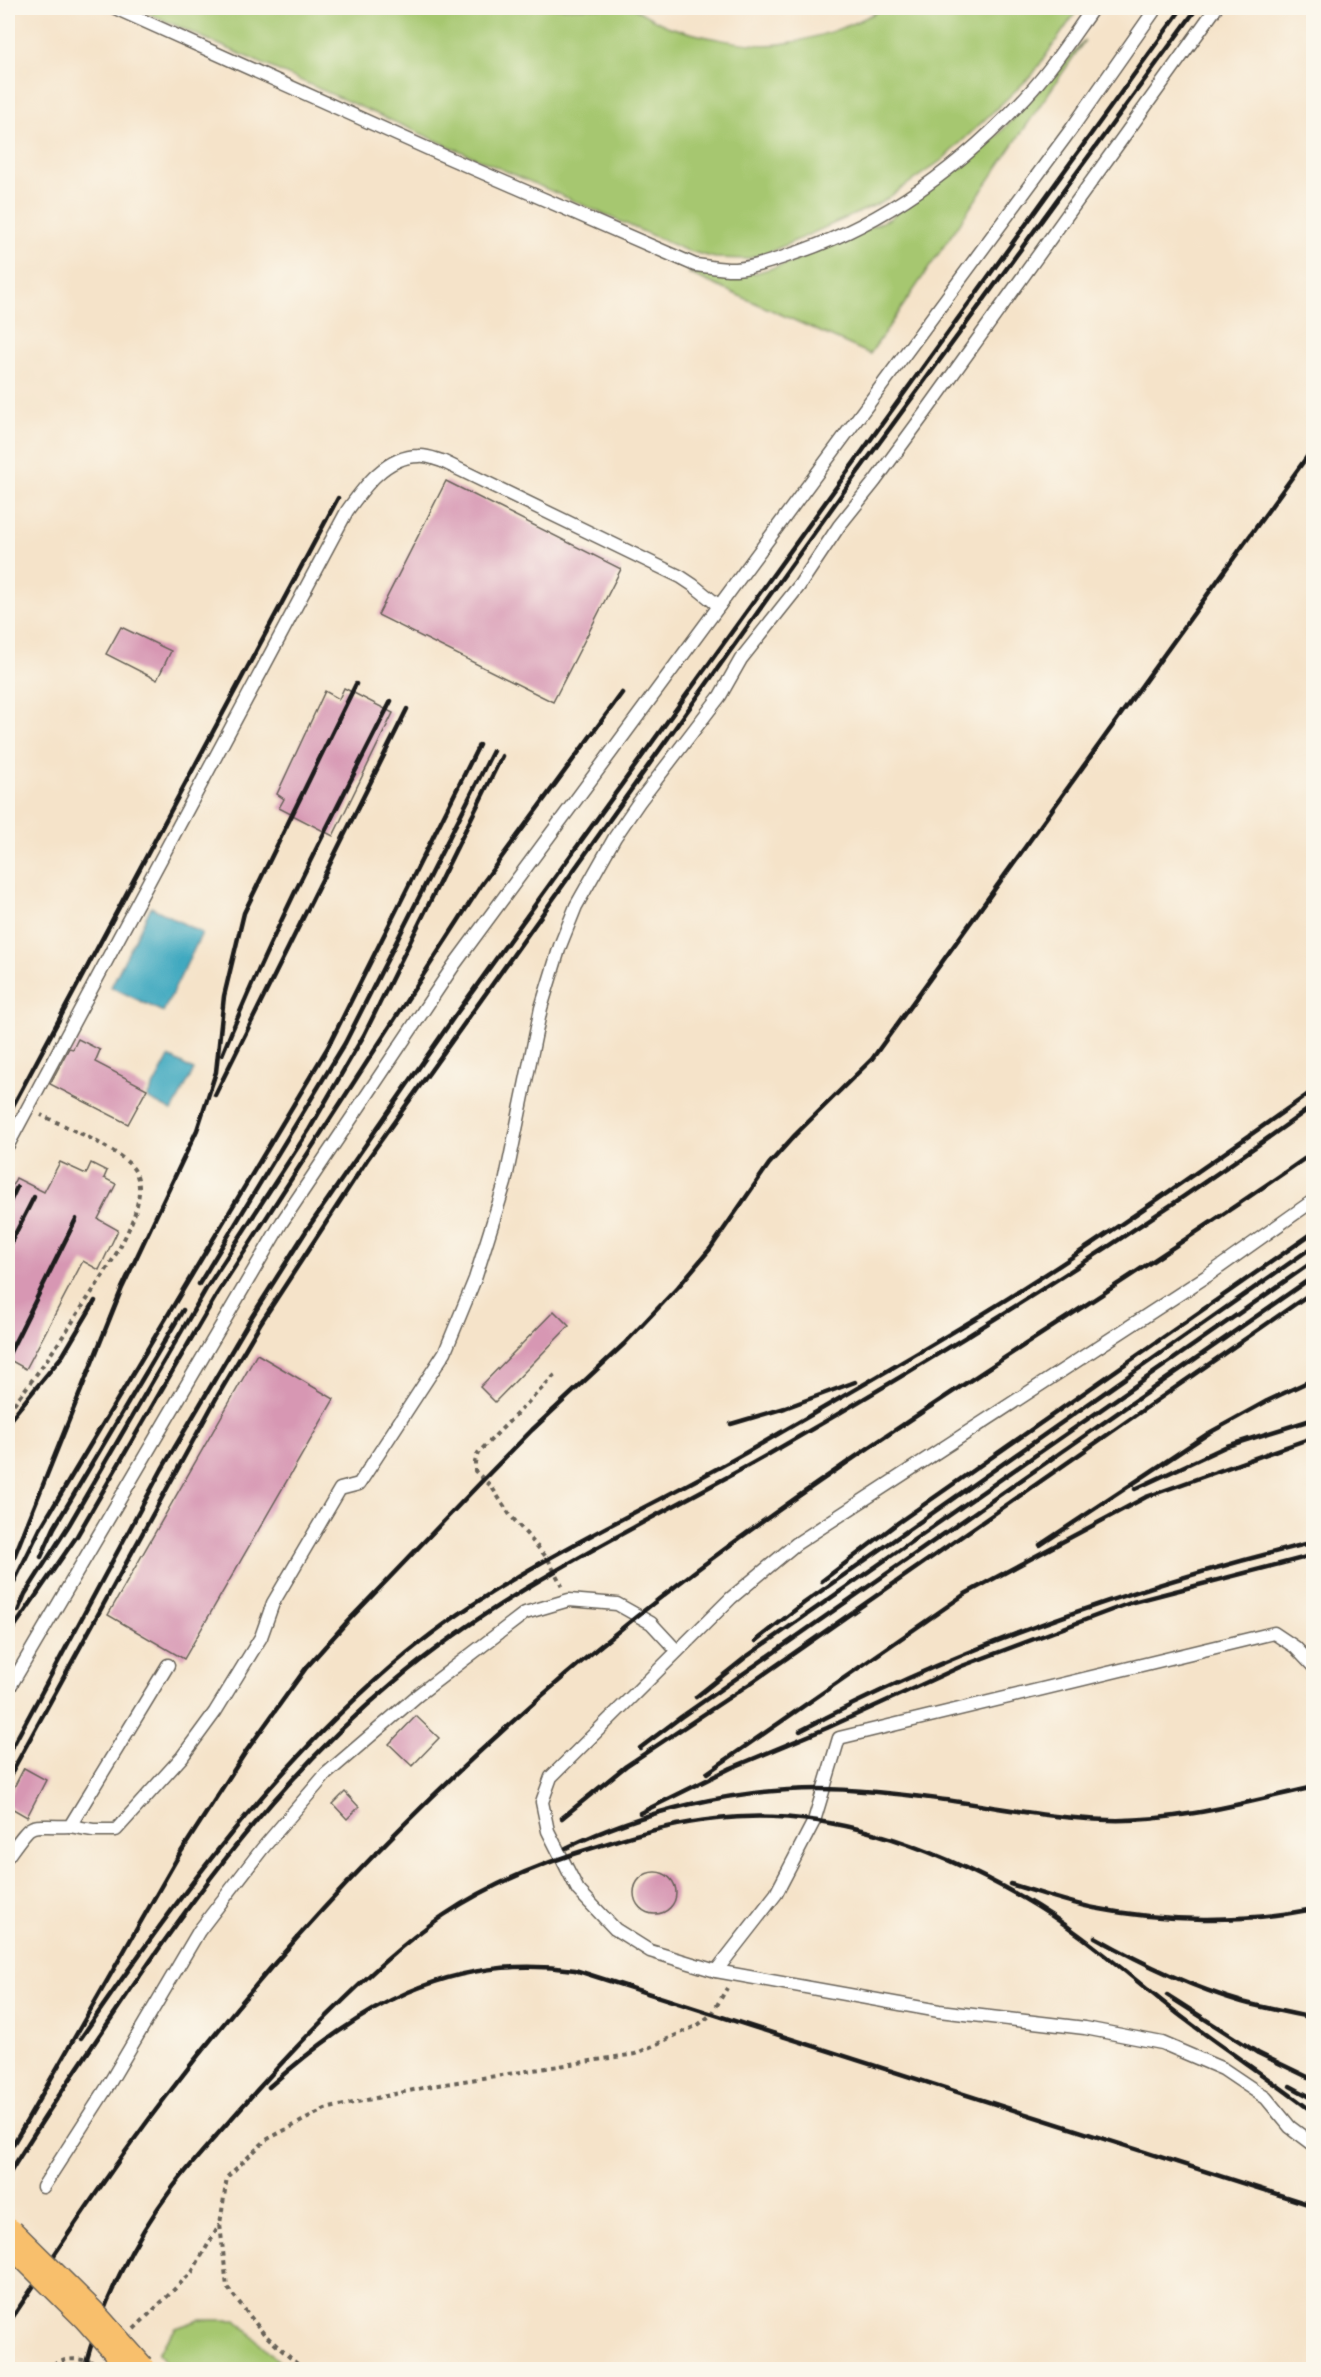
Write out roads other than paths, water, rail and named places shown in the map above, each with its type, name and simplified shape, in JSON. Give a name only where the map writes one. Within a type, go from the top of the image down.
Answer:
[{"type":"main road","points":[[8,2235],[89,2315],[138,2370]]},
{"type":"lane","points":[[116,8],[442,155],[695,265],[735,269],[762,264],[811,249],[877,218],[949,169],[1019,104],[1058,57],[1093,8]]},
{"type":"lane","points":[[8,1690],[282,1222],[454,965],[1065,137],[1156,8]]},
{"type":"lane","points":[[8,1856],[28,1828],[37,1825],[116,1830],[182,1757],[215,1712],[261,1637],[273,1604],[340,1489],[359,1484],[445,1352],[475,1279],[505,1184],[541,1008],[560,946],[576,906],[615,837],[720,696],[741,659],[799,586],[838,526],[908,436],[1216,8]]},
{"type":"lane","points":[[8,1144],[347,511],[366,485],[387,466],[401,459],[420,455],[442,461],[681,577],[719,606]]},
{"type":"lane","points":[[1314,1200],[1207,1276],[796,1544],[731,1598],[551,1777],[542,1802],[548,1831],[578,1890],[615,1929],[650,1951],[735,1975],[939,2011],[1085,2028],[1162,2043],[1223,2069],[1266,2098],[1290,2127],[1314,2145]]},
{"type":"lane","points":[[43,2187],[106,2089],[199,1931],[262,1850],[326,1774],[418,1695],[525,1613],[569,1600],[616,1604],[651,1623],[676,1651]]},
{"type":"lane","points":[[716,1971],[776,1894],[814,1821],[840,1738],[1274,1633],[1295,1647],[1314,1667]]},
{"type":"lane","points":[[70,1826],[168,1665]]},
{"type":"water","points":[[151,907],[202,933],[163,1012],[111,987]]},
{"type":"water","points":[[169,1057],[194,1070],[172,1111],[147,1098]]},
{"type":"railway","points":[[8,1755],[162,1469],[251,1318],[308,1228],[454,1017],[1182,8]]},
{"type":"railway","points":[[8,1779],[217,1397],[260,1324],[367,1160],[847,487],[1197,8]]},
{"type":"railway","points":[[21,2131],[179,1855],[247,1750],[306,1668],[484,1479],[532,1430],[624,1344],[678,1287],[710,1249],[769,1164],[872,1059],[1314,447]]},
{"type":"railway","points":[[8,1115],[338,498]]},
{"type":"railway","points":[[8,1572],[122,1288],[197,1130],[216,1072],[224,996],[244,913],[356,684]]},
{"type":"railway","points":[[8,1636],[77,1536],[217,1294],[482,884],[622,693]]},
{"type":"railway","points":[[222,1055],[281,920],[391,701]]},
{"type":"railway","points":[[215,1095],[407,709]]},
{"type":"railway","points":[[8,1594],[40,1529],[328,1047],[479,745]]},
{"type":"railway","points":[[199,1284],[345,1043],[493,751]]},
{"type":"railway","points":[[18,1611],[25,1594],[69,1525],[206,1289],[309,1130],[364,1035],[502,756]]},
{"type":"railway","points":[[81,2038],[191,1884],[271,1786],[359,1695],[447,1622],[532,1568],[710,1473],[1005,1300],[1144,1209],[1314,1090]]},
{"type":"railway","points":[[8,2176],[45,2116],[174,1927],[241,1839],[314,1757],[394,1682],[438,1647],[529,1586],[769,1454],[978,1330],[1114,1243],[1314,1105]]},
{"type":"railway","points":[[8,2324],[124,2153],[217,2032],[270,1968],[384,1845],[504,1729],[631,1621],[797,1497],[1229,1211],[1314,1152]]},
{"type":"railway","points":[[8,1206],[17,1187]]},
{"type":"railway","points":[[8,1248],[34,1197]]},
{"type":"railway","points":[[8,1356],[76,1219]]},
{"type":"railway","points":[[822,1581],[899,1522],[1314,1232]]},
{"type":"railway","points":[[756,1641],[804,1603],[1314,1246]]},
{"type":"railway","points":[[696,1697],[746,1657],[1314,1261]]},
{"type":"railway","points":[[640,1748],[681,1717],[1314,1276]]},
{"type":"railway","points":[[562,1818],[626,1766],[751,1683],[1314,1291]]},
{"type":"railway","points":[[8,1422],[63,1355],[95,1301]]},
{"type":"railway","points":[[41,1557],[54,1528],[183,1310]]},
{"type":"railway","points":[[1040,1545],[1209,1433],[1267,1401],[1314,1379]]},
{"type":"railway","points":[[731,1424],[785,1408],[855,1382]]},
{"type":"railway","points":[[1135,1489],[1227,1446],[1314,1419]]},
{"type":"railway","points":[[707,1773],[965,1594],[1146,1497],[1314,1437]]},
{"type":"railway","points":[[800,1731],[923,1671],[1051,1621],[1181,1578],[1314,1542]]},
{"type":"railway","points":[[640,1813],[731,1768],[827,1728],[962,1666],[1133,1602],[1314,1555]]},
{"type":"railway","points":[[566,1848],[626,1823],[690,1804],[788,1790],[835,1789],[879,1792],[1044,1815],[1134,1820],[1238,1805],[1314,1787]]},
{"type":"railway","points":[[84,2370],[99,2321],[109,2298],[132,2251],[158,2207],[206,2148],[279,2066],[320,2023],[395,1952],[462,1903],[501,1883],[581,1851],[673,1826],[716,1819],[757,1816],[797,1818],[837,1824],[876,1834],[951,1861],[1045,1911],[1107,1956],[1186,2020],[1314,2113]]},
{"type":"railway","points":[[1010,1884],[1083,1906],[1148,1916],[1232,1919],[1314,1909]]},
{"type":"railway","points":[[1095,1937],[1185,1982],[1242,2002],[1314,2018]]},
{"type":"railway","points":[[269,2087],[337,2032],[409,1992],[447,1978],[487,1969],[529,1967],[575,1970],[1314,2206]]},
{"type":"railway","points":[[1167,1995],[1258,2053],[1314,2080]]},
{"type":"railway","points":[[1290,2086],[1314,2099]]},
{"type":"railway","points":[[8,2153],[25,2124]]}]
